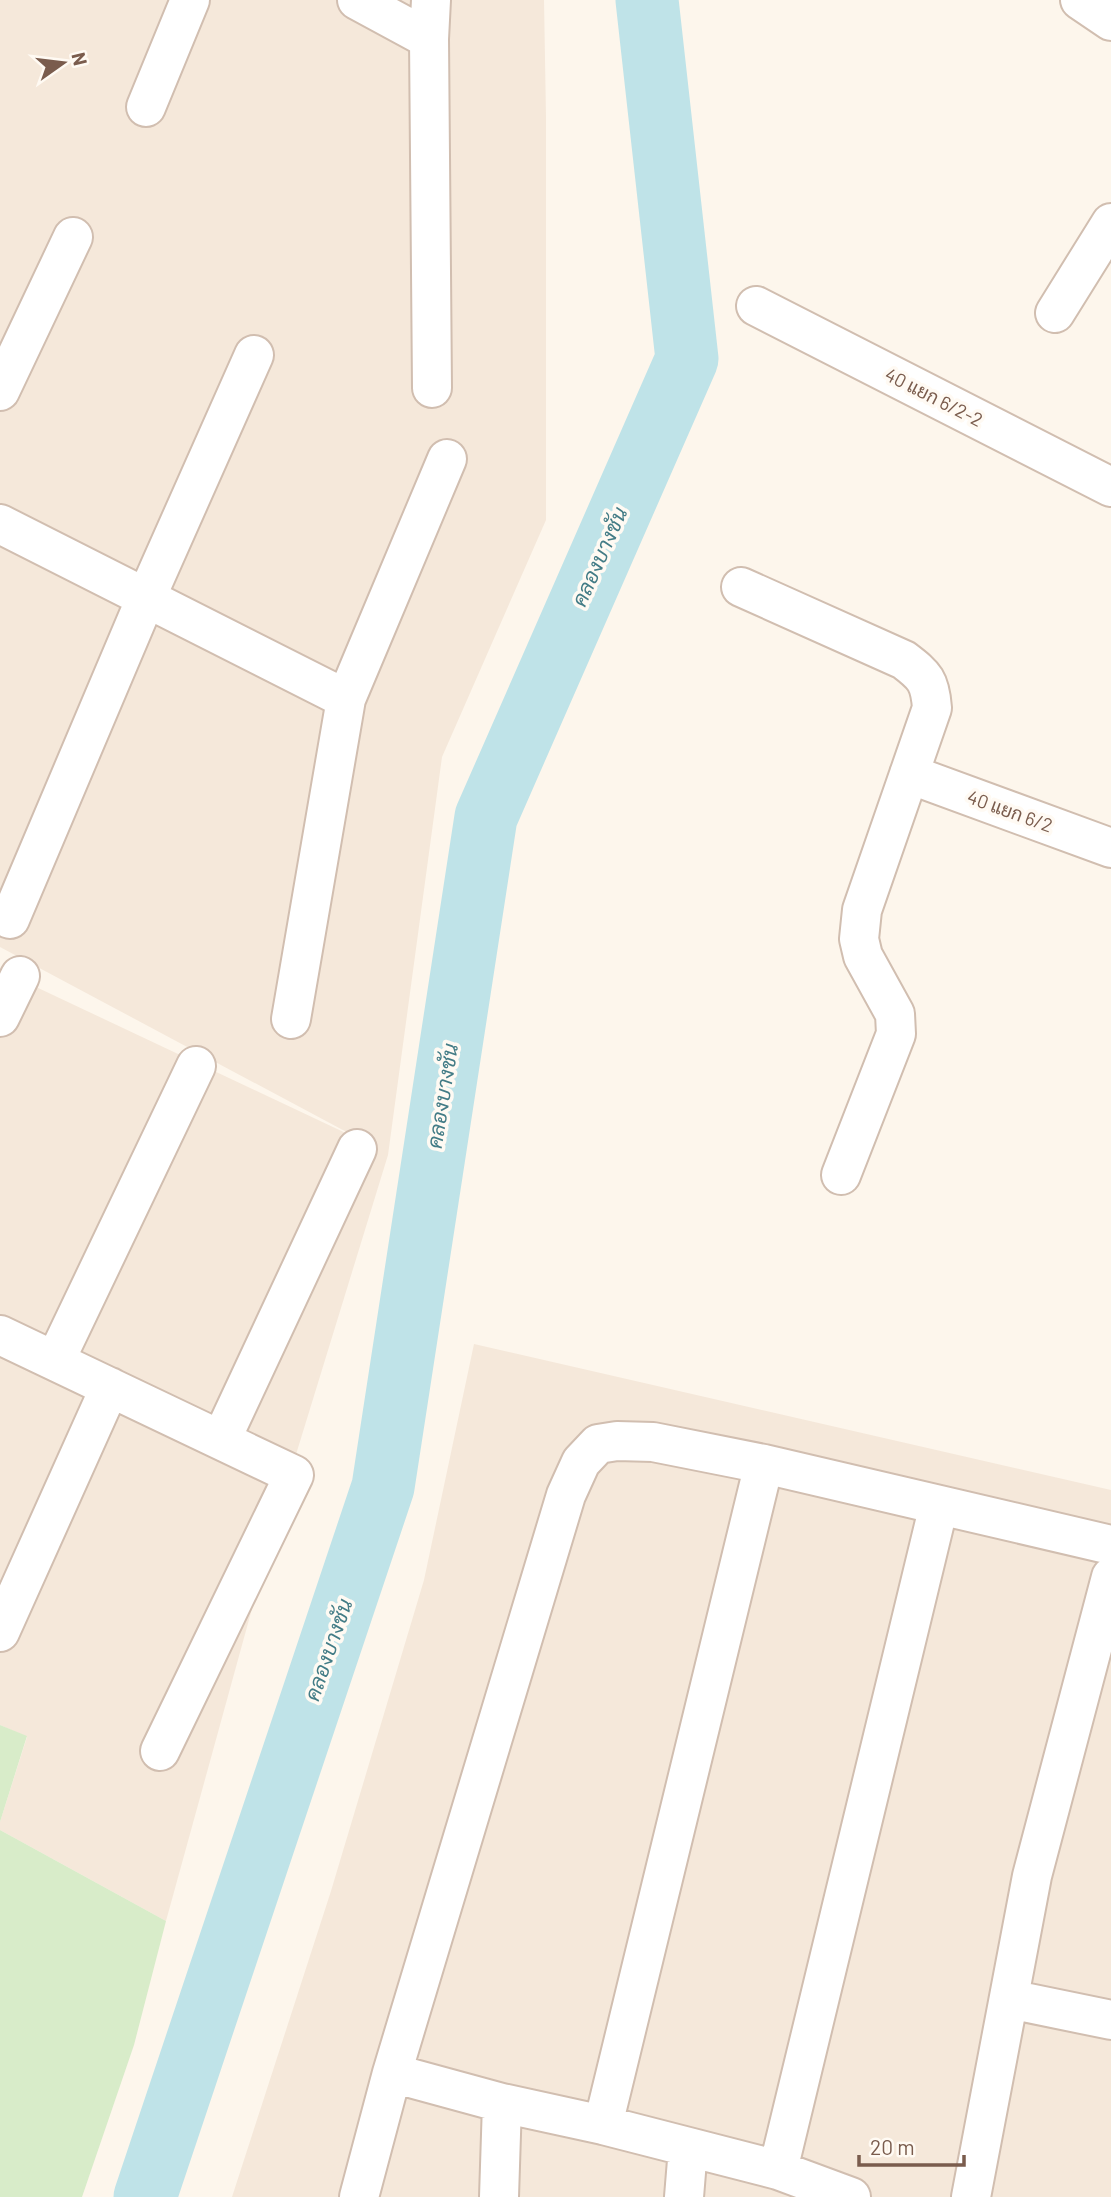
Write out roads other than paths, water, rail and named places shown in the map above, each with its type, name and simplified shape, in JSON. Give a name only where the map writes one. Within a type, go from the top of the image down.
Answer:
[{"type":"street","points":[[146,107],[190,0]]},
{"type":"street","points":[[357,0],[429,39]]},
{"type":"street","points":[[431,0],[429,39],[432,388]]},
{"type":"street","points":[[1080,0],[1111,21]]},
{"type":"street","points":[[1055,313],[1111,222]]},
{"type":"street","points":[[0,391],[73,237]]},
{"type":"street","name":"40 แยก 6/2-2","points":[[756,306],[1111,487]]},
{"type":"street","points":[[10,919],[146,598],[254,355]]},
{"type":"street","points":[[291,1019],[346,699],[447,458]]},
{"type":"street","points":[[0,524],[346,699]]},
{"type":"street","points":[[741,587],[904,660],[924,675],[930,689],[932,708],[862,910],[859,939],[871,974],[895,1014],[896,1034],[841,1175]]},
{"type":"street","name":"40 แยก 6/2","points":[[909,774],[1111,848]]},
{"type":"street","points":[[0,1017],[20,976]]},
{"type":"street","points":[[55,1362],[196,1066]]},
{"type":"street","points":[[221,1440],[357,1149]]},
{"type":"street","points":[[0,1335],[293,1475],[160,1751]]},
{"type":"street","points":[[0,1632],[110,1387]]},
{"type":"street","points":[[359,2197],[392,2073],[566,1495],[581,1462],[598,1444],[653,1441],[764,1464],[1111,1545]]},
{"type":"street","points":[[603,2125],[764,1464]]},
{"type":"street","points":[[778,2170],[939,1505]]},
{"type":"street","points":[[971,2197],[1032,1876],[1111,1577]]},
{"type":"street","points":[[1009,1999],[1111,2020]]},
{"type":"street","points":[[392,2073],[502,2103],[603,2125],[778,2170],[852,2197]]},
{"type":"street","points":[[499,2197],[502,2103]]},
{"type":"street","points":[[684,2197],[688,2148]]},
{"type":"waterway","name":"คลองบางชัน","points":[[145,2197],[383,1487],[486,817],[687,359],[647,0]]}]
